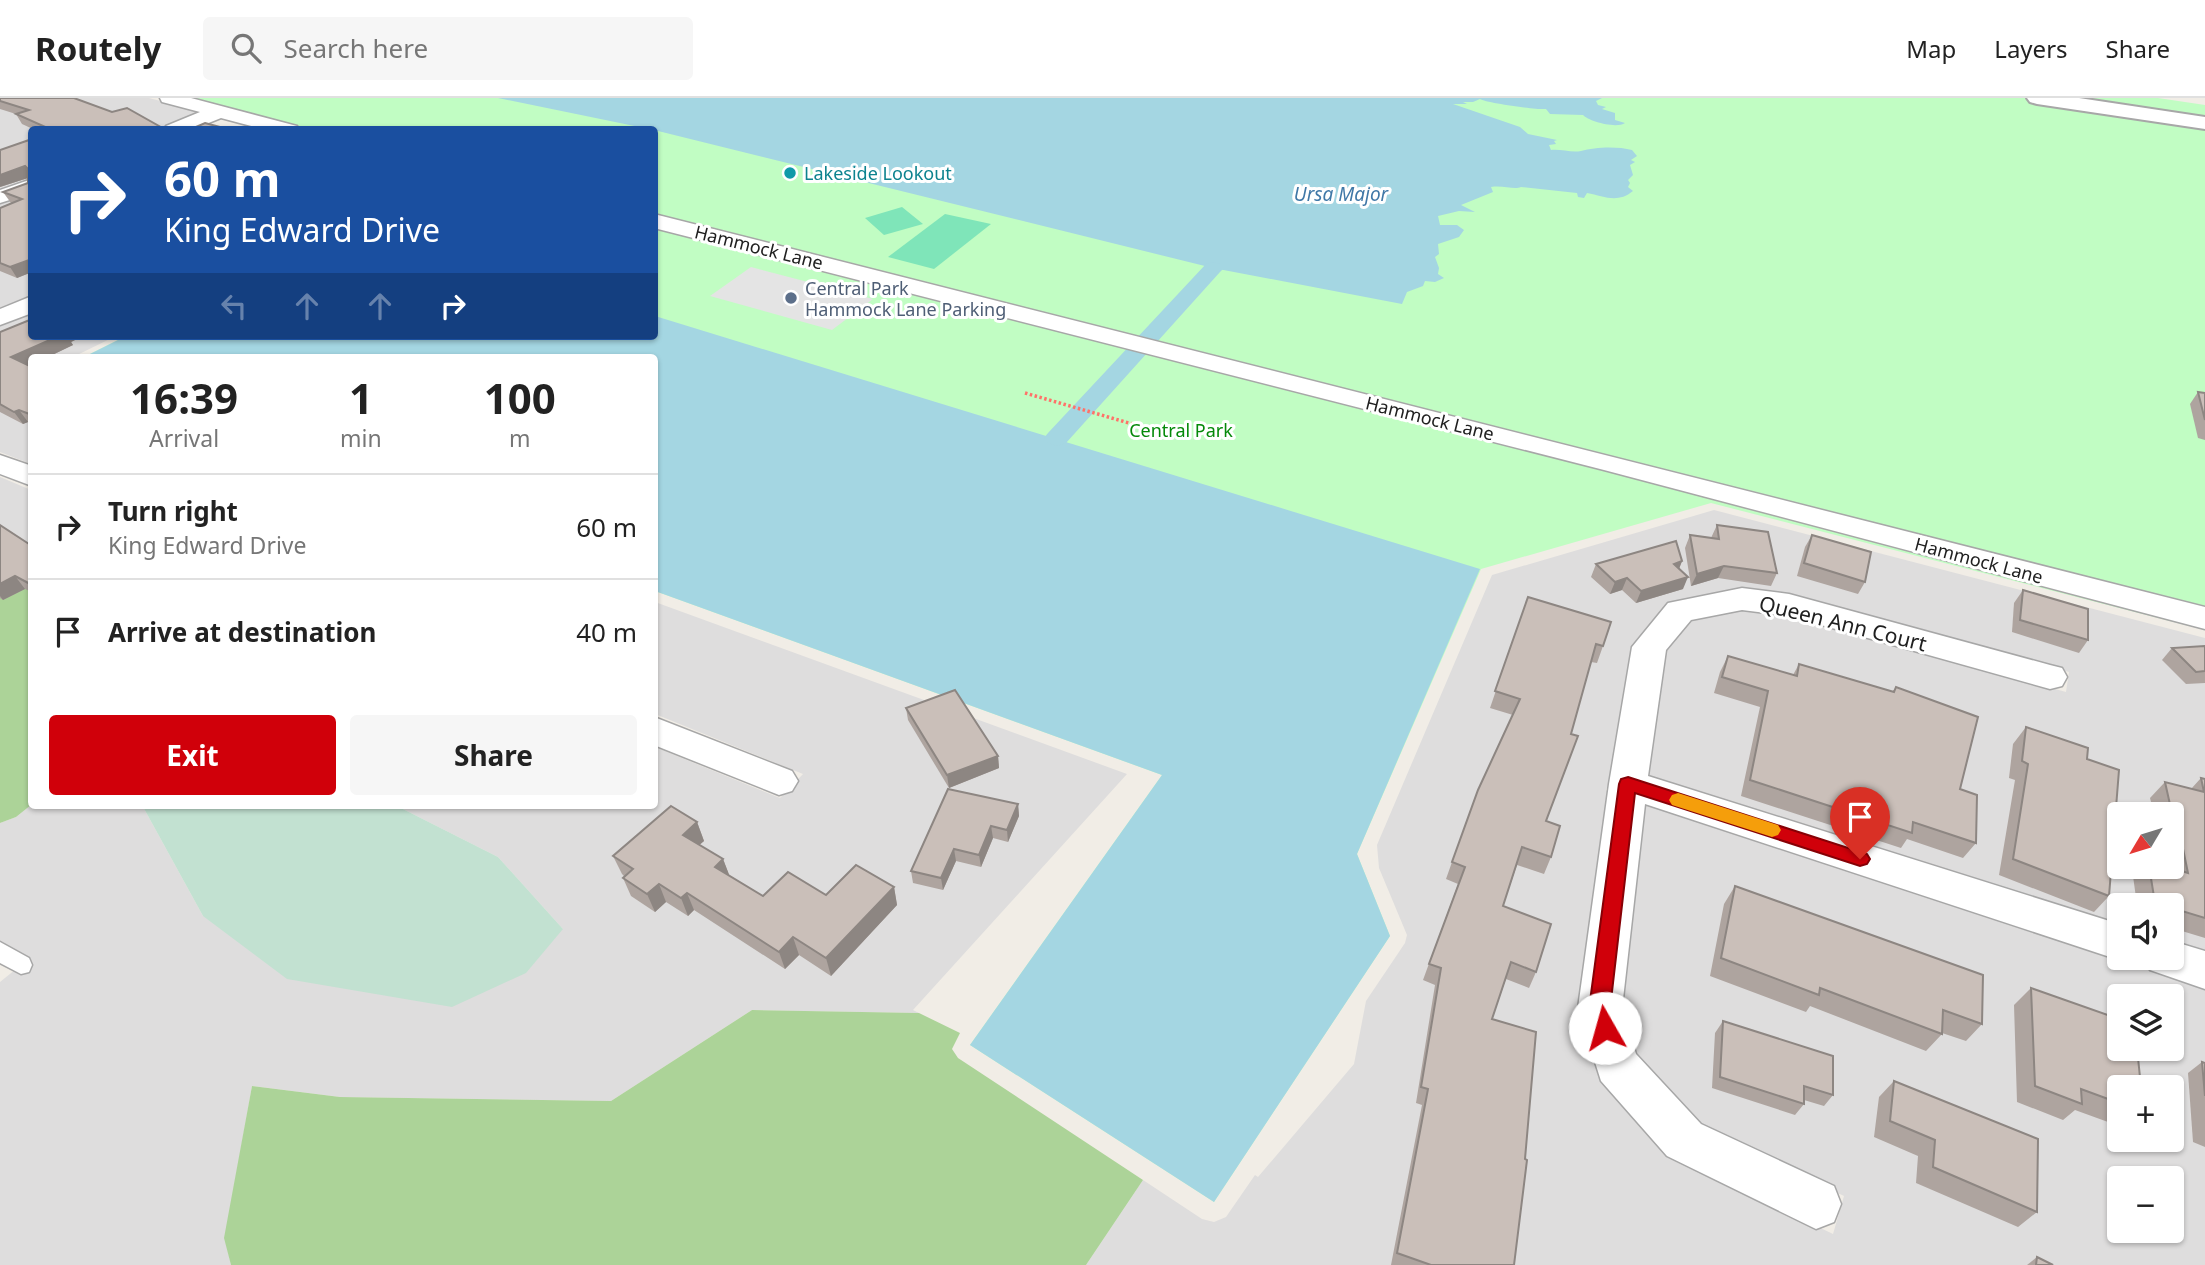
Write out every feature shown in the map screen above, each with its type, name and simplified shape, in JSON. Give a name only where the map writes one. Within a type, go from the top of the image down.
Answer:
[{"type":"street","points":[[169,98],[275,126]]},
{"type":"street","points":[[2037,98],[2205,123]]},
{"type":"street","points":[[183,126],[220,111]]},
{"type":"street","points":[[0,197],[28,186]]},
{"type":"street","name":"Hammock Lane","points":[[658,223],[1614,464],[2205,618]]},
{"type":"street","points":[[0,318],[28,305]]},
{"type":"street","points":[[0,464],[28,475]]},
{"type":"street","name":"Queen Ann Court","points":[[1816,1204],[1684,1140],[1617,1066],[1600,1009],[1628,784],[1649,647],[1680,611],[1742,599],[1789,604],[2050,677]]},
{"type":"street","points":[[658,732],[779,781]]},
{"type":"street","points":[[1628,784],[2107,939]]},
{"type":"street","points":[[2184,963],[2205,970]]},
{"type":"lane","points":[[0,951],[21,965]]},
{"type":"path","points":[[1025,393],[1167,433]]},
{"type":"shaded area","points":[[0,98],[149,98],[206,113],[171,126],[28,126],[28,182],[0,193]]},
{"type":"shaded area","points":[[28,190],[28,299],[0,312],[0,201]]},
{"type":"shaded area","name":"Central Park Hammock Lane Parking","points":[[751,267],[873,299],[832,330],[710,296]]},
{"type":"shaded area","points":[[28,310],[28,340],[108,340],[79,354],[28,354],[28,463],[0,452],[0,323]]},
{"type":"shaded area","points":[[0,477],[28,489],[28,588],[0,577]]},
{"type":"shaded area","points":[[1714,510],[2205,638],[2205,955],[2184,948],[2184,893],[2107,893],[2107,924],[1647,776],[1664,652],[1691,620],[1746,609],[1787,614],[2066,692],[2069,672],[1792,596],[1735,590],[1673,601],[1666,605],[1633,644],[1606,790],[1608,791],[1579,1004],[1601,1077],[1676,1158],[1833,1234],[1844,1196],[1696,1125],[1636,1060],[1620,1010],[1644,802],[2107,954],[2107,970],[2156,970],[2205,986],[2205,1265],[1086,1265],[1143,1180],[1202,1219],[1214,1222],[1226,1217],[1255,1175],[1258,1177],[1354,1064],[1366,1001],[1405,943],[1407,935],[1379,868],[1377,845],[1492,575]]},
{"type":"shaded area","points":[[658,603],[1127,774],[913,1010],[919,1013],[752,1010],[611,1101],[340,1097],[252,1086],[225,1238],[231,1265],[0,1265],[0,982],[21,965],[0,951],[0,823],[16,817],[28,807],[144,809],[203,916],[563,929],[498,857],[403,809],[658,809],[658,748],[780,798],[803,774],[658,715]]},
{"type":"green space","name":"Central Park","points":[[169,98],[2158,98],[2205,105],[2205,630],[1711,503],[1481,569],[1357,854],[1390,936],[1214,1202],[970,1045],[1162,775],[658,592],[658,354],[90,354],[118,340],[658,340],[658,126],[279,126]]},
{"type":"green space","points":[[902,207],[923,224],[884,235],[865,218]]},
{"type":"green space","points":[[945,214],[991,224],[934,269],[888,257]]},
{"type":"green space","points":[[0,577],[28,588],[28,807],[16,817],[0,823]]},
{"type":"green space","points":[[144,809],[403,809],[498,857],[563,929],[526,973],[452,1007],[287,979],[203,916]]},
{"type":"green space","points":[[752,1010],[919,1013],[960,1033],[952,1049],[958,1058],[1143,1180],[1086,1265],[231,1265],[224,1238],[252,1086],[340,1097],[611,1101]]},
{"type":"water","name":"Ursa Major","points":[[498,98],[1602,98],[1596,101],[1598,105],[1615,113],[1615,120],[1625,123],[1609,125],[1583,115],[1550,114],[1546,109],[1512,106],[1480,99],[1463,102],[1467,104],[1453,104],[1520,127],[1528,134],[1557,140],[1554,141],[1556,144],[1549,145],[1551,150],[1620,148],[1632,150],[1637,156],[1631,160],[1635,162],[1630,165],[1633,175],[1628,180],[1628,187],[1633,191],[1621,197],[1610,198],[1587,193],[1584,198],[1578,197],[1577,193],[1491,187],[1493,192],[1461,205],[1475,212],[1459,211],[1438,216],[1440,225],[1457,225],[1464,230],[1459,237],[1438,244],[1439,254],[1435,257],[1438,274],[1444,278],[1435,282],[1425,281],[1423,286],[1407,292],[1402,304],[1213,268],[658,131],[658,126],[634,126]]},
{"type":"water","points":[[658,317],[1480,569],[1357,854],[1390,936],[1214,1202],[970,1045],[1162,775],[658,592],[658,354],[90,354],[118,340],[658,340]]},
{"type":"building","points":[[0,98],[74,98],[112,112],[127,108],[159,126],[43,126],[16,114],[29,110],[0,101]]},
{"type":"building","points":[[28,140],[28,169],[25,166],[0,175],[0,150]]},
{"type":"building","points":[[28,183],[28,260],[10,267],[0,263],[0,208],[22,199],[3,192]]},
{"type":"building","points":[[28,321],[28,340],[50,340],[11,357],[28,365],[28,413],[19,410],[14,412],[0,404],[0,332]]},
{"type":"building","points":[[2198,392],[2205,393],[2205,420]]},
{"type":"building","points":[[0,525],[28,543],[28,583],[15,576],[0,584]]},
{"type":"building","points":[[1717,525],[1768,532],[1777,573],[1724,566],[1697,574],[1690,535],[1719,539]]},
{"type":"building","points":[[1812,535],[1871,552],[1865,582],[1804,563]]},
{"type":"building","points":[[1676,541],[1682,561],[1674,564],[1688,577],[1641,591],[1627,578],[1615,582],[1596,564]]},
{"type":"building","points":[[2023,590],[2088,609],[2088,640],[2020,620]]},
{"type":"building","points":[[1528,597],[1611,622],[1603,646],[1596,644],[1571,734],[1578,736],[1546,821],[1560,826],[1551,857],[1522,847],[1503,906],[1551,924],[1536,972],[1511,962],[1492,1019],[1536,1032],[1527,1160],[1514,1265],[1431,1265],[1397,1253],[1428,1089],[1421,1087],[1441,968],[1429,964],[1465,867],[1452,862],[1478,790],[1520,699],[1495,691]]},
{"type":"building","points":[[2205,646],[2205,671],[2196,672],[2172,648]]},
{"type":"building","points":[[1728,656],[1797,676],[1799,664],[1894,692],[1896,687],[1978,717],[1960,789],[1977,795],[1976,843],[1913,822],[1912,833],[1750,780],[1768,691],[1722,677]]},
{"type":"building","points":[[955,690],[998,756],[947,775],[906,708]]},
{"type":"building","points":[[2026,727],[2088,748],[2087,759],[2119,770],[2116,802],[2107,802],[2107,879],[2110,879],[2107,895],[2013,859],[2028,764],[2022,761]]},
{"type":"building","points":[[2201,778],[2205,779],[2205,918],[2184,912],[2184,893],[2153,893],[2151,879],[2184,879],[2184,872],[2188,873],[2184,854],[2184,802],[2169,802],[2165,782],[2204,792]]},
{"type":"building","points":[[948,789],[1018,804],[1007,830],[991,826],[979,855],[954,849],[941,878],[911,871]]},
{"type":"building","points":[[671,806],[697,822],[683,835],[723,859],[715,867],[763,896],[788,872],[826,895],[856,865],[894,887],[826,958],[793,937],[779,952],[687,893],[681,898],[659,884],[647,894],[623,878],[633,869],[613,856]]},
{"type":"building","points":[[1735,886],[1983,975],[1982,1024],[1943,1010],[1942,1034],[1820,988],[1819,995],[1721,958]]},
{"type":"building","points":[[2031,988],[2107,1015],[2107,1061],[2138,1061],[2140,1075],[2107,1075],[2107,1099],[2081,1089],[2082,1104],[2035,1086]]},
{"type":"building","points":[[1723,1021],[1833,1056],[1833,1095],[1804,1086],[1804,1104],[1720,1077]]},
{"type":"building","points":[[2202,1062],[2205,1063],[2205,1096]]},
{"type":"building","points":[[1894,1081],[2038,1139],[2037,1212],[1933,1167],[1935,1140],[1890,1121]]},
{"type":"building","points":[[2037,1257],[2053,1265],[2036,1265]]},
{"type":"waterway","points":[[1057,438],[1213,268]]},
{"type":"slow traffic","points":[[1678,800],[1772,830]]},
{"type":"place","name":"Lakeside Lookout","points":[[790,173]]},
{"type":"place","name":"Central Park Hammock Lane Parking","points":[[791,298]]},
{"type":"route","points":[[1605,1028],[1600,1009],[1628,784],[1860,859]]}]
